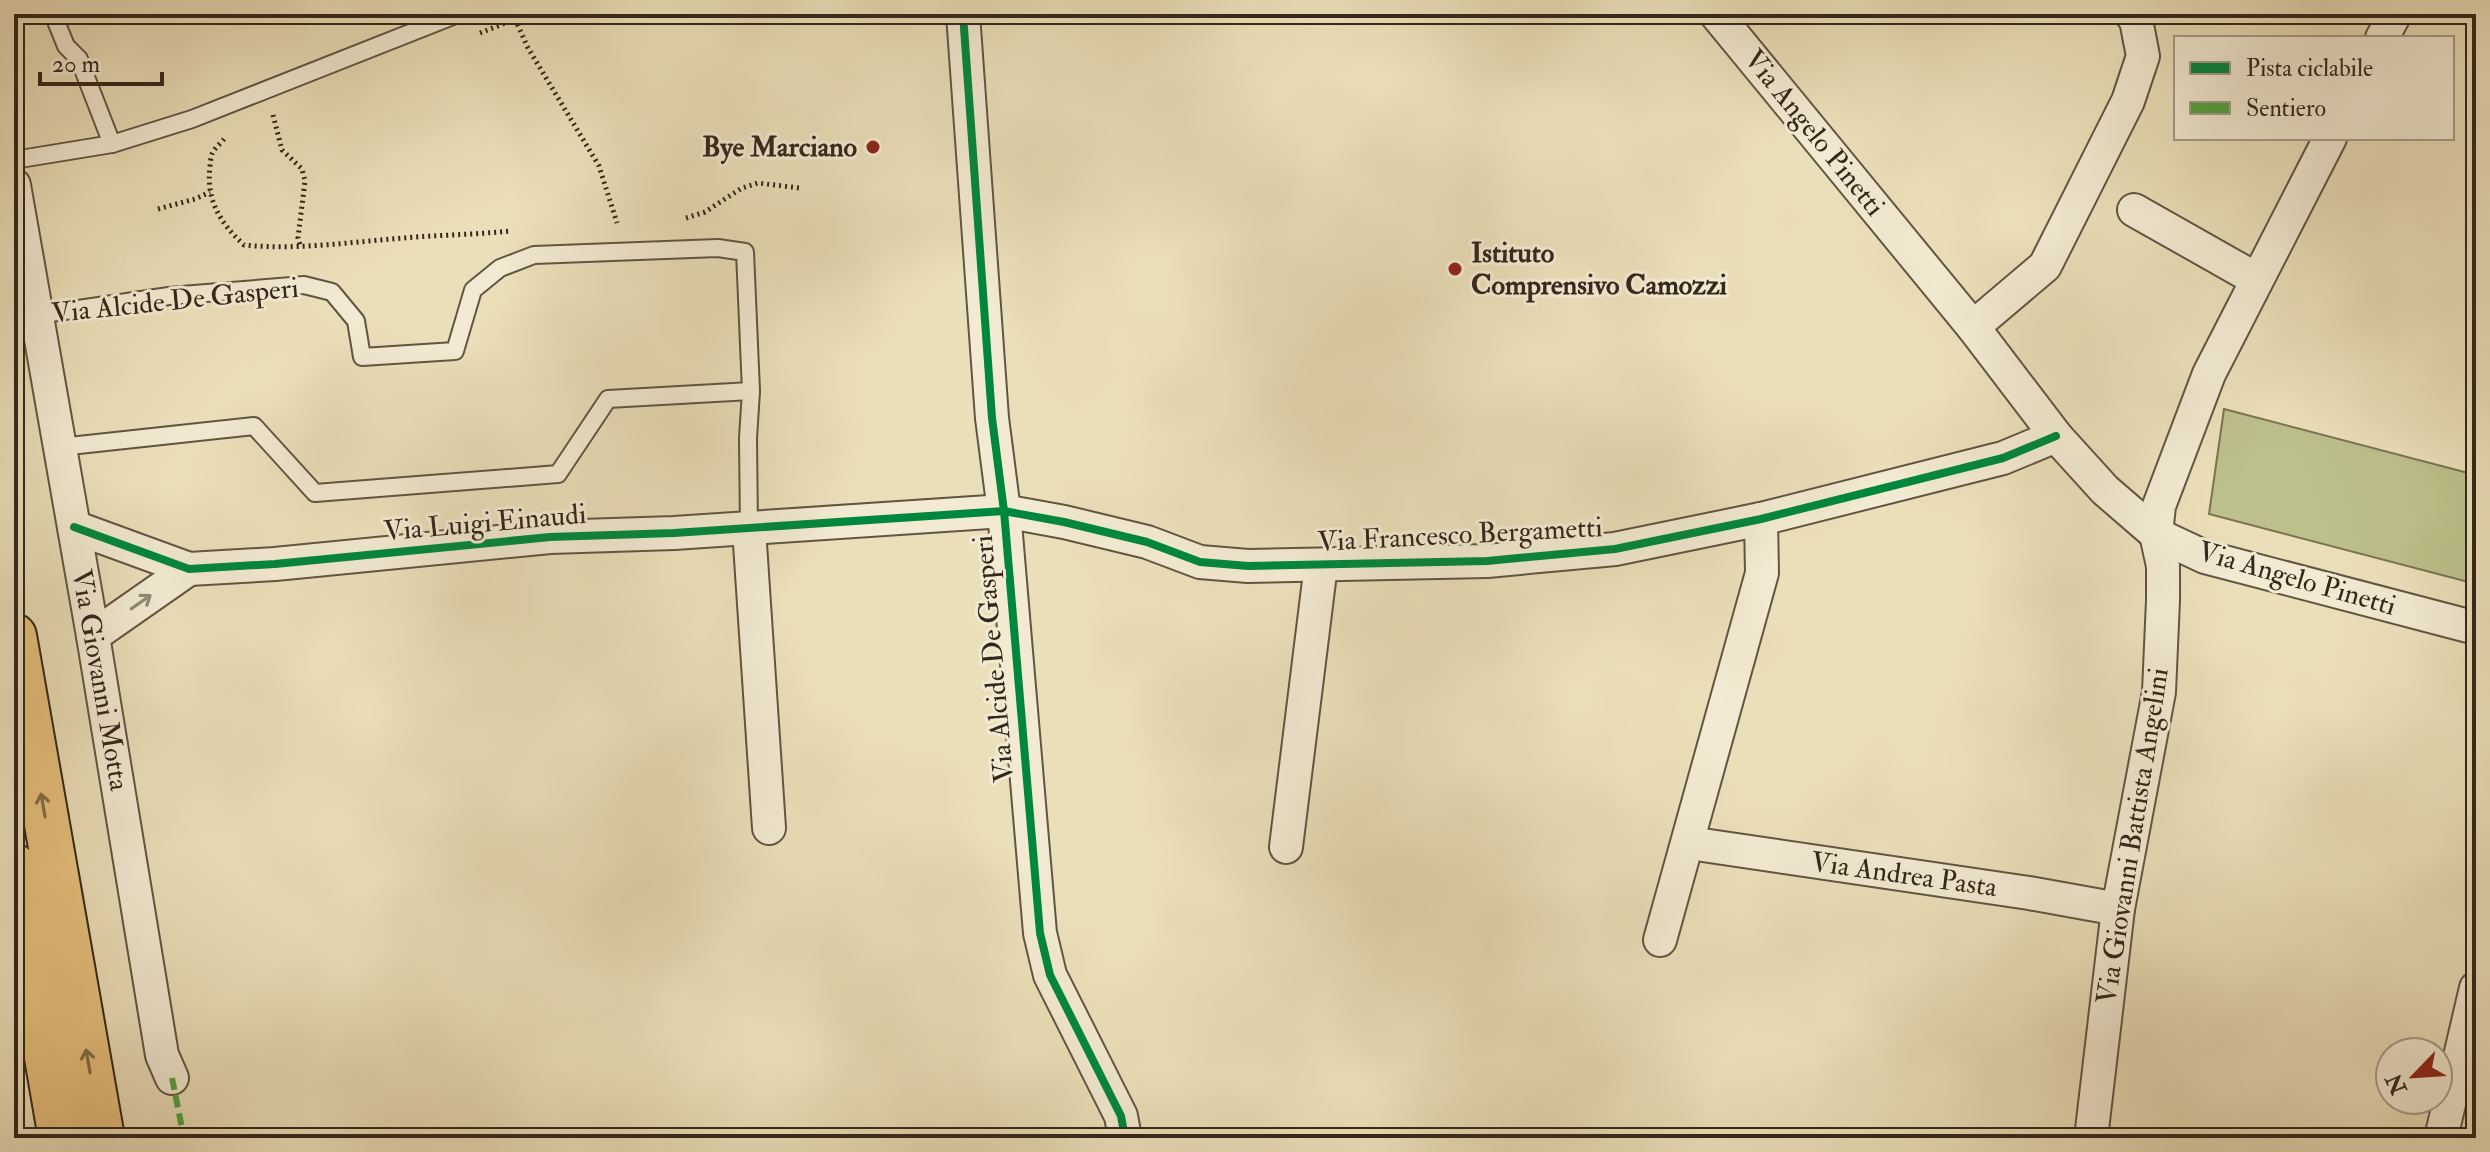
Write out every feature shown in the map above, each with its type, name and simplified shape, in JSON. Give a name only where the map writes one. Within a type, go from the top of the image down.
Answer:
[{"type":"highway","points":[[14,636],[102,1138]]},
{"type":"highway","points":[[14,866],[61,1138]]},
{"type":"street","name":"Via Alcide De Gasperi","points":[[963,14],[992,418],[1004,511],[1040,933],[1050,975],[1121,1116],[1125,1138]]},
{"type":"street","name":"Via Angelo Pinetti","points":[[1716,14],[1973,327],[2056,436],[2105,490],[2156,534],[2205,557],[2476,628]]},
{"type":"street","points":[[1973,327],[2045,266],[2066,225],[2128,101],[2143,56],[2136,20],[2131,14]]},
{"type":"street","points":[[2383,36],[2395,14]]},
{"type":"street","points":[[2156,534],[2159,506],[2209,374],[2329,140]]},
{"type":"street","name":"Via Giovanni Motta","points":[[14,185],[162,1055],[172,1078]]},
{"type":"street","points":[[2134,210],[2256,279]]},
{"type":"street","name":"Via Francesco Bergametti","points":[[1004,511],[1147,542],[1200,562],[1248,566],[1487,561],[1615,549],[1761,519],[2003,458],[2056,436]]},
{"type":"street","name":"Via Luigi Einaudi","points":[[74,527],[189,569],[275,564],[550,537],[749,529],[1004,511]]},
{"type":"street","points":[[1660,940],[1762,573],[1761,519]]},
{"type":"street","points":[[749,529],[769,828]]},
{"type":"street","name":"Via Giovanni Battista Angelini","points":[[2091,1138],[2118,909],[2159,692],[2163,566],[2156,534]]},
{"type":"street","name":"Via Francesco Bergametti","points":[[1286,847],[1321,565]]},
{"type":"street","points":[[93,636],[189,569]]},
{"type":"street","name":"Via Andrea Pasta","points":[[1689,843],[2118,909]]},
{"type":"street","points":[[2441,1138],[2476,988]]},
{"type":"lane","points":[[53,14],[66,46],[79,59],[112,144]]},
{"type":"lane","points":[[14,160],[112,144],[192,119],[458,14]]},
{"type":"lane","name":"Via Alcide De Gasperi","points":[[36,315],[169,296],[304,285],[332,292],[356,321],[362,357],[455,351],[473,290],[500,268],[534,255],[718,248],[745,252],[751,391],[749,529]]},
{"type":"lane","points":[[60,447],[254,426],[315,493],[395,488],[558,474],[608,399],[751,391]]},
{"type":"path","points":[[477,35],[528,14]]},
{"type":"path","points":[[515,19],[528,48],[599,166],[617,223]]},
{"type":"path","points":[[281,110],[269,115],[282,150],[302,169],[305,181],[298,238],[301,248]]},
{"type":"path","points":[[229,133],[211,155],[208,180],[216,213],[244,245],[301,248],[340,242],[368,243],[516,231]]},
{"type":"path","points":[[684,219],[705,212],[742,188],[758,183],[799,188]]},
{"type":"path","points":[[158,209],[210,192]]},
{"type":"path","points":[[609,221],[626,225]]},
{"type":"green space","points":[[2224,409],[2476,475],[2476,584],[2209,514]]},
{"type":"marked path","points":[[172,1078],[184,1138]]},
{"type":"cycle path","points":[[963,14],[992,418],[1004,511],[1040,933],[1050,975],[1121,1116],[1125,1138]]},
{"type":"cycle path","points":[[74,527],[189,569],[275,564],[550,537],[674,533],[1004,511],[1147,542],[1200,562],[1248,566],[1487,561],[1615,549],[1761,519],[2003,458],[2056,436]]},
{"type":"place","name":"Bye Marciano","points":[[873,147]]},
{"type":"place","name":"Istituto Comprensivo Camozzi","points":[[1455,269]]}]
